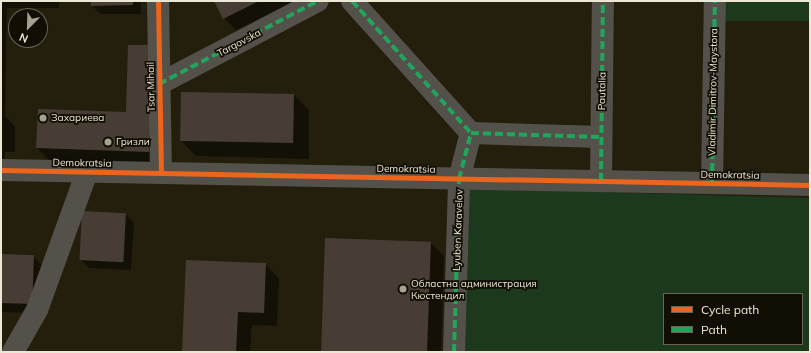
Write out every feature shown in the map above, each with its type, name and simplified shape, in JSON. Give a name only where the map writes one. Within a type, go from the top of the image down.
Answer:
[{"type":"street","name":"Tsar Mihail","points":[[158,1],[161,173]]},
{"type":"street","name":"Targovska","points":[[160,84],[318,1]]},
{"type":"street","points":[[352,1],[471,133],[602,137]]},
{"type":"street","name":"Pautalia","points":[[600,181],[602,137],[603,1]]},
{"type":"street","name":"Vladimir Dimitrov-Maystora","points":[[712,183],[715,1]]},
{"type":"street","name":"Lyuben Karavelov","points":[[454,352],[460,179],[471,133]]},
{"type":"street","name":"Demokratsia","points":[[1,170],[810,185]]},
{"type":"street","points":[[13,352],[37,310],[87,172]]},
{"type":"green space","points":[[715,1],[810,1],[810,21],[715,21]]},
{"type":"green space","points":[[466,188],[810,198],[810,352],[461,352]]},
{"type":"building","points":[[91,1],[133,1],[133,5],[91,6]]},
{"type":"building","points":[[214,1],[259,1],[223,19]]},
{"type":"building","points":[[128,45],[153,45],[149,152],[36,148],[38,109],[126,112]]},
{"type":"building","points":[[181,92],[294,94],[293,143],[180,141]]},
{"type":"building","points":[[82,211],[126,213],[123,262],[79,260]]},
{"type":"building","points":[[325,238],[431,242],[427,352],[321,352]]},
{"type":"building","points":[[1,254],[34,255],[32,304],[1,303]]},
{"type":"building","points":[[186,260],[266,263],[264,313],[238,312],[236,352],[182,352]]},
{"type":"marked path","points":[[159,84],[318,1]]},
{"type":"marked path","points":[[352,1],[471,133],[601,137]]},
{"type":"marked path","points":[[601,181],[603,1]]},
{"type":"marked path","points":[[712,183],[715,1]]},
{"type":"marked path","points":[[454,352],[459,179],[471,133]]},
{"type":"cycle path","points":[[158,1],[161,173]]},
{"type":"cycle path","points":[[1,170],[810,185]]},
{"type":"place","name":"Захариева","points":[[43,118]]},
{"type":"place","name":"Гризли","points":[[108,142]]},
{"type":"place","name":"Областна администрация Кюстендил","points":[[403,289]]}]
